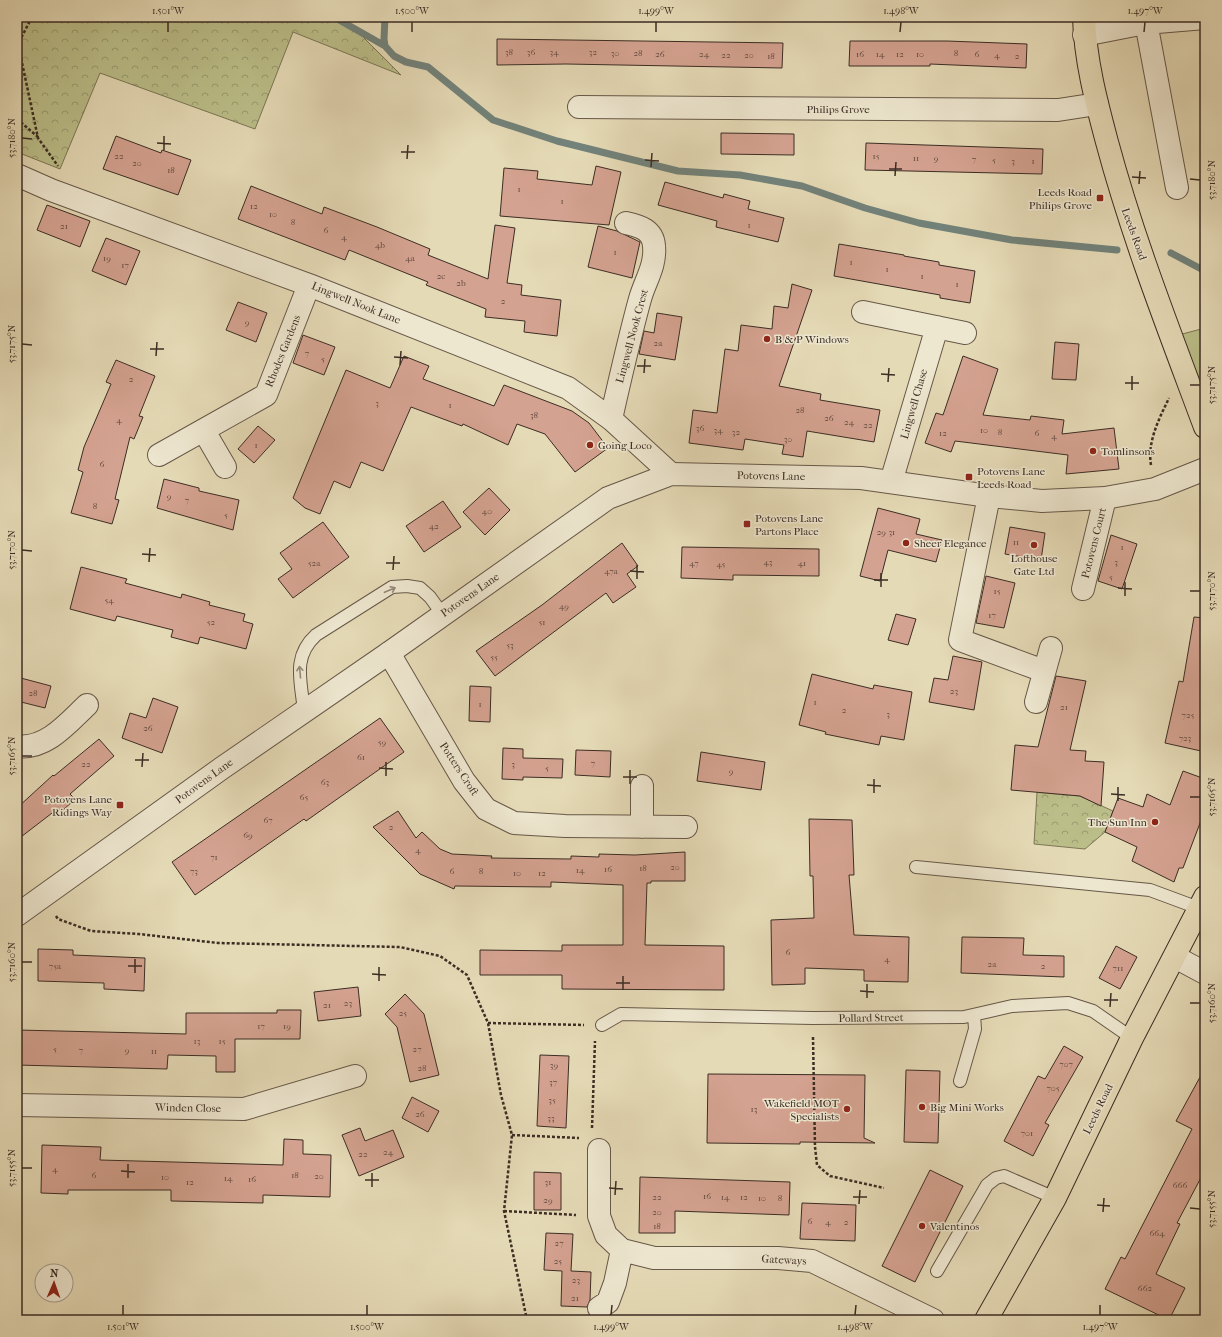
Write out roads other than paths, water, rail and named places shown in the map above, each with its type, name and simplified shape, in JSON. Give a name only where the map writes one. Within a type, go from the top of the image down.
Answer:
[{"type":"main road","name":"Leeds Road","points":[[1084,26],[1097,104],[1123,202],[1205,427]]},
{"type":"main road","name":"Leeds Road","points":[[986,1320],[1055,1198],[1132,1038],[1203,905]]},
{"type":"street","name":"Leeds Road","points":[[1084,26],[1145,20],[1205,18]]},
{"type":"street","points":[[1145,20],[1177,188]]},
{"type":"street","name":"Philips Grove","points":[[579,107],[1058,110],[1097,104]]},
{"type":"street","name":"Lingwell Nook Lane","points":[[17,175],[51,190],[309,285],[568,388],[611,419],[671,474]]},
{"type":"street","name":"Lingwell Nook Crest","points":[[611,419],[640,298],[653,262],[654,245],[649,232],[640,226],[626,223]]},
{"type":"street","name":"Rhodes Gardens","points":[[159,455],[266,395],[309,285]]},
{"type":"street","points":[[863,312],[965,333]]},
{"type":"street","name":"Lingwell Chase","points":[[891,482],[937,327]]},
{"type":"street","points":[[204,431],[225,467]]},
{"type":"street","name":"Potovens Lane","points":[[17,915],[222,768],[389,653],[608,498],[671,474],[861,478],[989,496],[1042,501],[1106,498],[1155,489],[1205,468]]},
{"type":"street","points":[[989,496],[960,640],[1044,671]]},
{"type":"street","name":"Potovens Court","points":[[1083,589],[1106,498]]},
{"type":"street","points":[[1036,702],[1051,648]]},
{"type":"street","name":"Potters Croft","points":[[389,653],[464,781],[486,809],[514,823],[565,826],[686,827]]},
{"type":"street","points":[[17,746],[32,745],[58,733],[87,705]]},
{"type":"street","points":[[642,786],[642,827]]},
{"type":"street","points":[[1175,957],[1205,973]]},
{"type":"street","name":"Winden Close","points":[[17,1105],[244,1109],[355,1076]]},
{"type":"street","name":"Gateways","points":[[595,1144],[599,1216],[606,1235],[622,1250],[654,1258],[778,1258],[812,1261],[933,1320]]},
{"type":"street","points":[[599,1308],[608,1302],[615,1284],[622,1250]]},
{"type":"lane","points":[[304,711],[299,661],[306,643],[316,634],[392,587],[407,586],[420,588],[430,596],[443,615]]},
{"type":"lane","points":[[916,868],[1150,890],[1203,905]]},
{"type":"lane","name":"Pollard Street","points":[[602,1025],[621,1014],[813,1018],[964,1016],[1012,1006],[1068,1003],[1093,1011],[1132,1038]]},
{"type":"lane","points":[[960,1081],[975,1029],[974,1015]]},
{"type":"lane","points":[[937,1271],[987,1185],[996,1178],[1004,1176],[1055,1198]]},
{"type":"waterway","points":[[334,17],[385,46]]},
{"type":"waterway","points":[[385,17],[385,46],[394,56],[406,62],[428,67],[493,120],[557,141],[678,171],[740,175],[802,186],[865,208],[919,223],[1012,240],[1117,250]]},
{"type":"waterway","points":[[1171,253],[1205,271]]},
{"type":"place","name":"Leeds Road Philips Grove","points":[[1100,198]]},
{"type":"place","name":"B & P Windows","points":[[767,339]]},
{"type":"place","name":"Going Loco","points":[[590,445]]},
{"type":"place","name":"Tomlinsons","points":[[1093,451]]},
{"type":"place","name":"Potovens Lane Leeds Road","points":[[969,477]]},
{"type":"place","name":"Potovens Lane Partons Place","points":[[747,524]]},
{"type":"place","name":"Sheer Elegance","points":[[906,543]]},
{"type":"place","name":"Lofthouse Gate Ltd","points":[[1034,545]]},
{"type":"place","name":"Potovens Lane Ridings Way","points":[[120,805]]},
{"type":"place","name":"The Sun Inn","points":[[1155,822]]},
{"type":"place","name":"Big Mini Works","points":[[922,1107]]},
{"type":"place","name":"Wakefield MOT Specialists","points":[[847,1109]]},
{"type":"place","name":"Valentinos","points":[[922,1226]]}]
